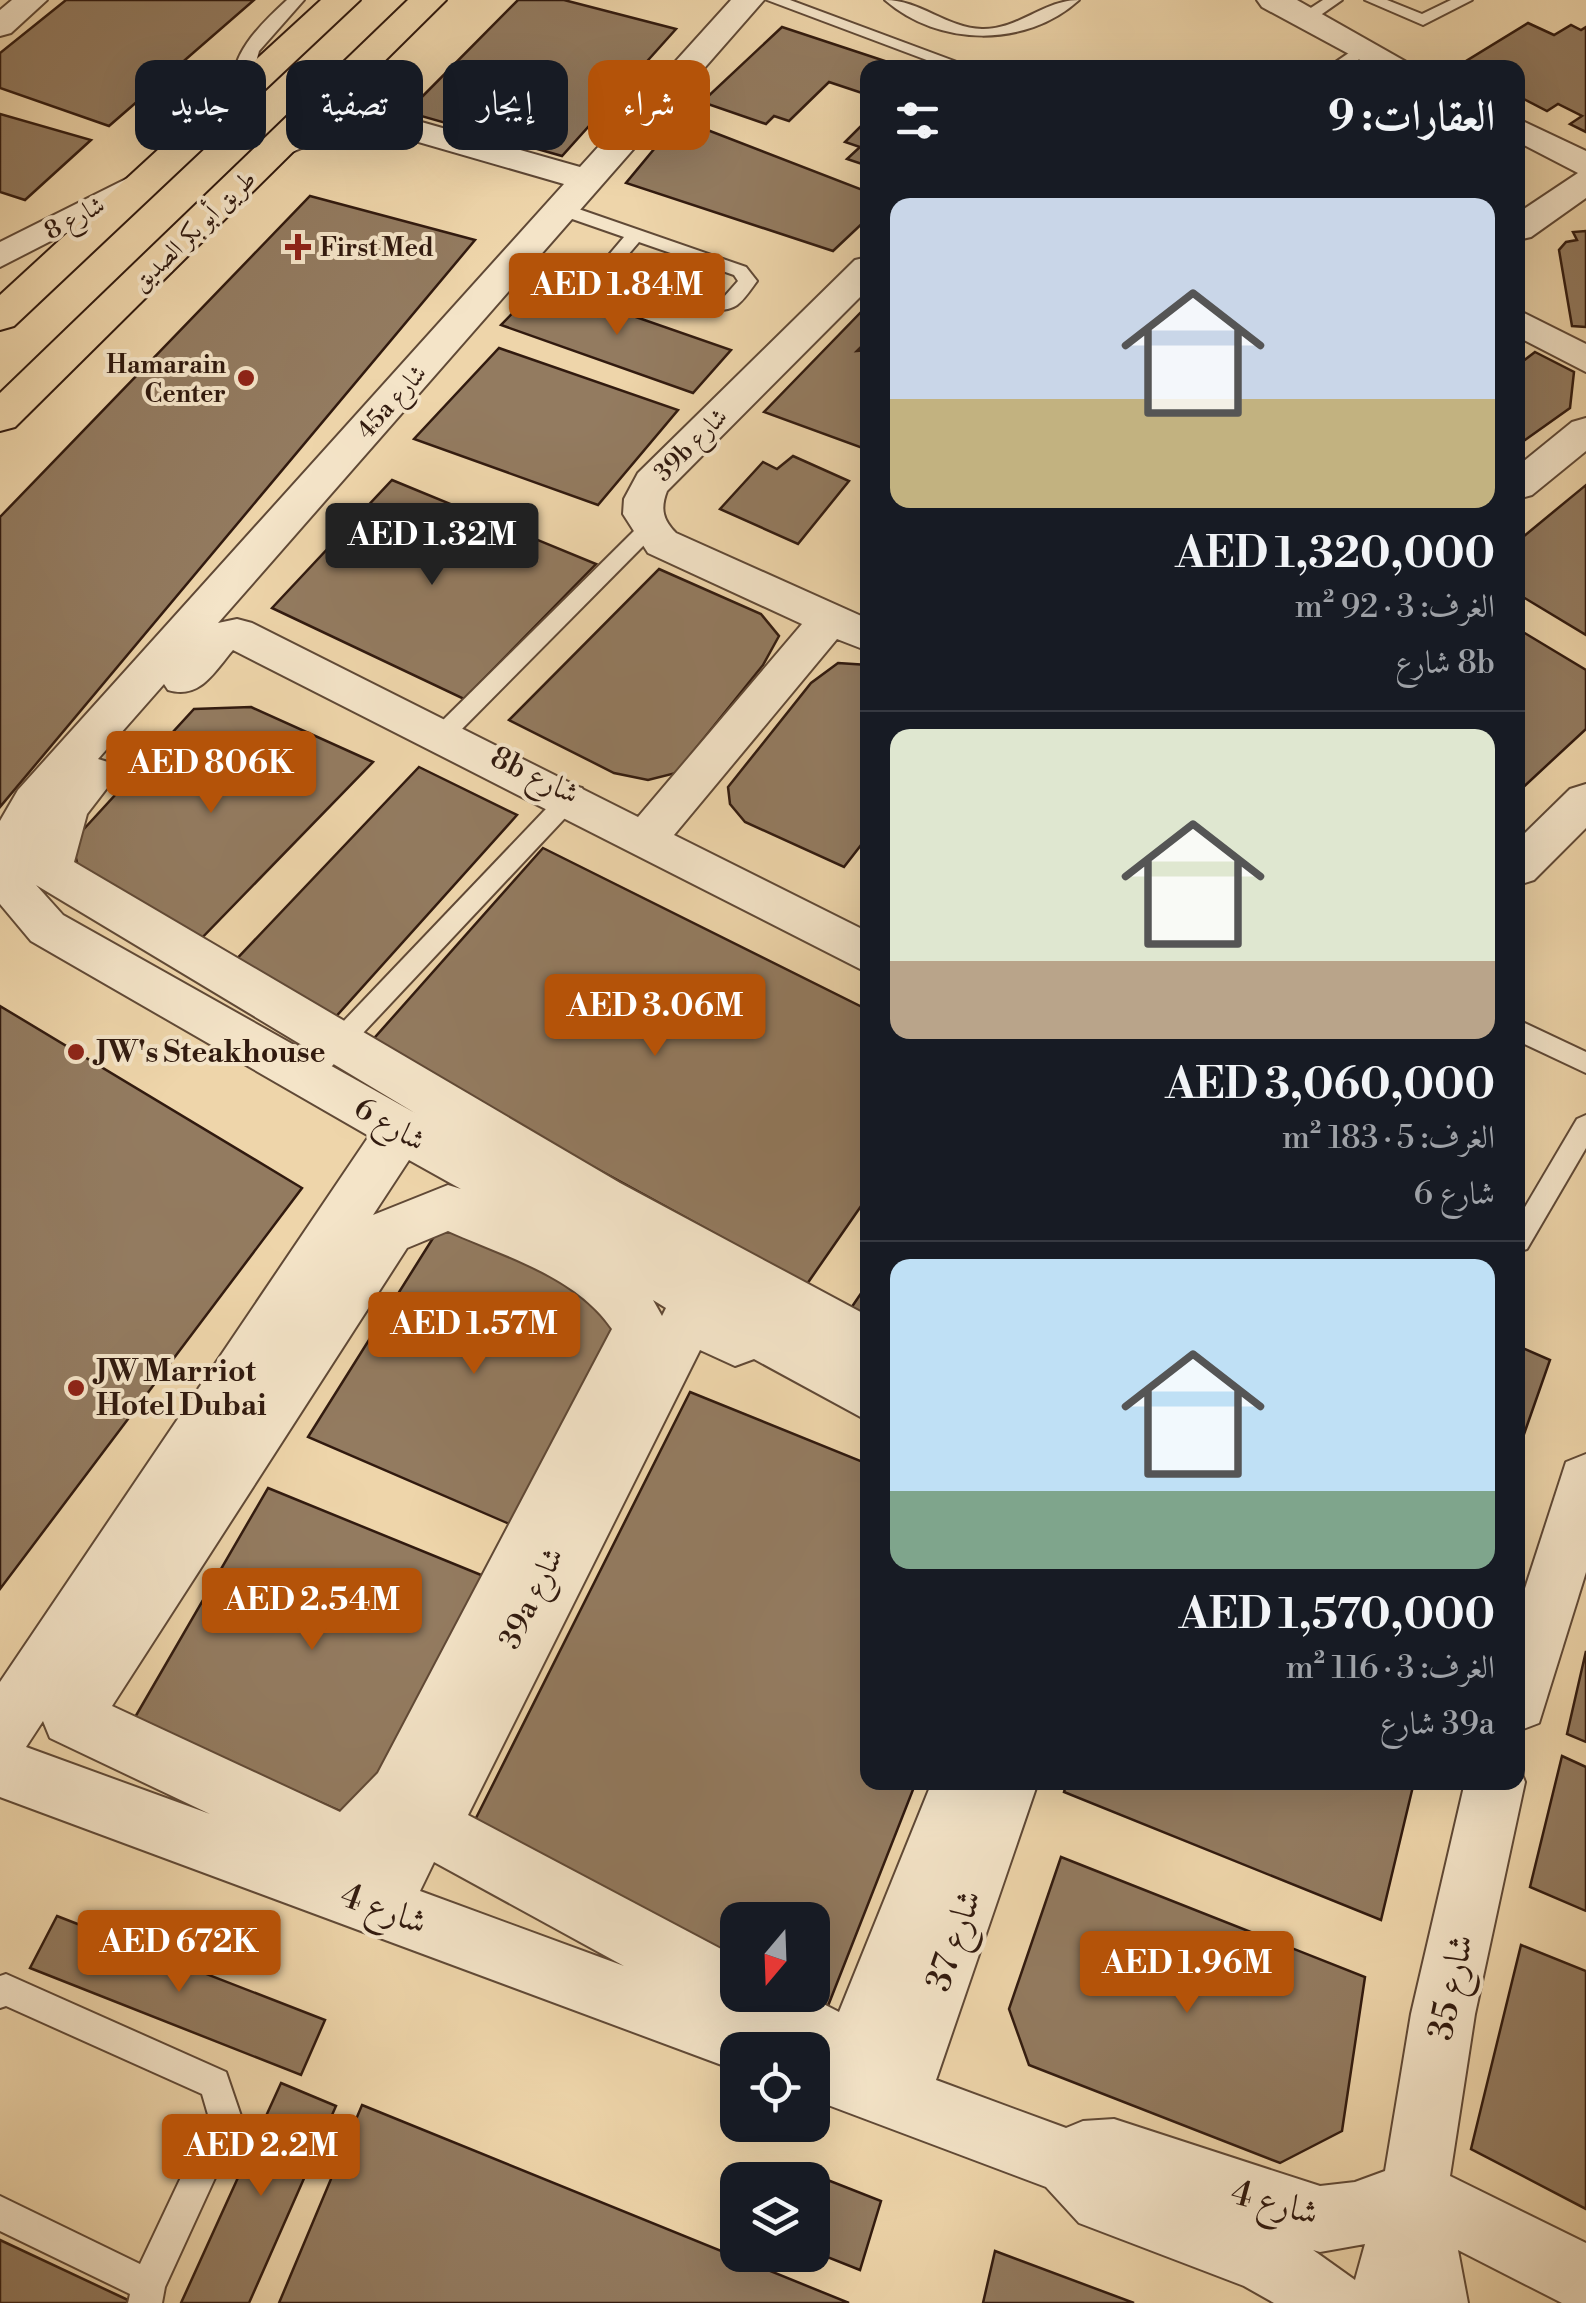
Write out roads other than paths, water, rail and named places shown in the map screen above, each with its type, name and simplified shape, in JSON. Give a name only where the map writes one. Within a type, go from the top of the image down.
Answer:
[{"type":"main road","points":[[266,69],[342,0]]},
{"type":"main road","name":"طريق أبو بكر الصديق","points":[[0,417],[428,0]]},
{"type":"main road","points":[[0,317],[178,150]]},
{"type":"street","points":[[0,26],[31,0]]},
{"type":"street","name":"45a شارع","points":[[34,802],[748,0]]},
{"type":"street","points":[[1273,0],[1320,9],[1365,49],[1386,60]]},
{"type":"street","points":[[280,145],[337,121],[379,120],[587,180]]},
{"type":"street","points":[[1525,133],[1586,165]]},
{"type":"street","name":"شارع 8","points":[[0,256],[148,178]]},
{"type":"street","points":[[1525,225],[1586,182]]},
{"type":"street","name":"39b شارع","points":[[648,530],[640,513],[642,497],[652,482],[860,276]]},
{"type":"street","points":[[1525,326],[1586,360]]},
{"type":"street","points":[[1525,480],[1586,431]]},
{"type":"street","points":[[648,530],[662,543],[849,628],[651,832]]},
{"type":"street","name":"8b شارع","points":[[203,613],[571,798],[651,832],[860,934]]},
{"type":"street","points":[[860,950],[571,798],[237,634],[220,637],[66,807],[49,870],[323,1060],[602,1199],[860,1339]]},
{"type":"street","points":[[1525,860],[1586,801]]},
{"type":"street","name":"شارع 6","points":[[34,802],[13,828],[3,856],[5,885],[20,910],[323,1060],[401,1130],[860,1391]]},
{"type":"street","points":[[0,1734],[401,1130]]},
{"type":"street","points":[[448,1207],[569,1261],[614,1288],[642,1327],[400,1794],[348,1848],[71,1717],[389,1232],[448,1207]]},
{"type":"street","name":"39a شارع","points":[[380,1906],[681,1290]]},
{"type":"street","points":[[720,1983],[430,1826],[688,1318],[860,1408]]},
{"type":"street","points":[[1525,1679],[1586,1480]]},
{"type":"street","name":"شارع 4","points":[[0,1767],[720,2032]]},
{"type":"street","points":[[773,2012],[854,2056],[959,1790]]},
{"type":"street","name":"شارع 37","points":[[897,2098],[1005,1790]]},
{"type":"street","name":"شارع 35","points":[[1382,2303],[1414,2194],[1442,2014],[1493,1790]]},
{"type":"street","name":"شارع 4","points":[[830,2074],[1068,2162],[1103,2199],[1263,2260],[1302,2281],[1330,2303]]},
{"type":"street","name":"شارع 4","points":[[1068,2162],[1082,2154],[1114,2152],[1320,2220],[1355,2214],[1414,2194]]},
{"type":"street","points":[[1414,2194],[1586,2279]]},
{"type":"street","name":"شارع 35","points":[[1414,2194],[1434,2303]]},
{"type":"lane","points":[[247,60],[253,44],[296,0]]},
{"type":"lane","points":[[775,0],[942,60]]},
{"type":"lane","points":[[893,0],[942,24],[993,35],[1019,28],[1070,0]]},
{"type":"lane","points":[[1372,0],[1423,20],[1464,0]]},
{"type":"lane","points":[[1348,60],[1365,49]]},
{"type":"lane","points":[[562,209],[740,271],[748,281],[729,302],[709,308],[614,272],[611,263],[636,235]]},
{"type":"lane","points":[[445,732],[648,530]]},
{"type":"lane","points":[[323,1060],[571,798]]},
{"type":"lane","points":[[1525,1040],[1586,1063]]},
{"type":"lane","points":[[1525,1230],[1586,1126]]},
{"type":"lane","points":[[0,1992],[6,1990],[215,2083],[226,2119],[146,2294],[0,2213]]},
{"type":"place","name":"First Med","points":[[298,247]]},
{"type":"place","name":"Hamarain Center","points":[[246,378]]},
{"type":"place","name":"JW's Steakhouse","points":[[76,1052]]},
{"type":"place","name":"JW Marriot Hotel Dubai","points":[[76,1388]]}]
